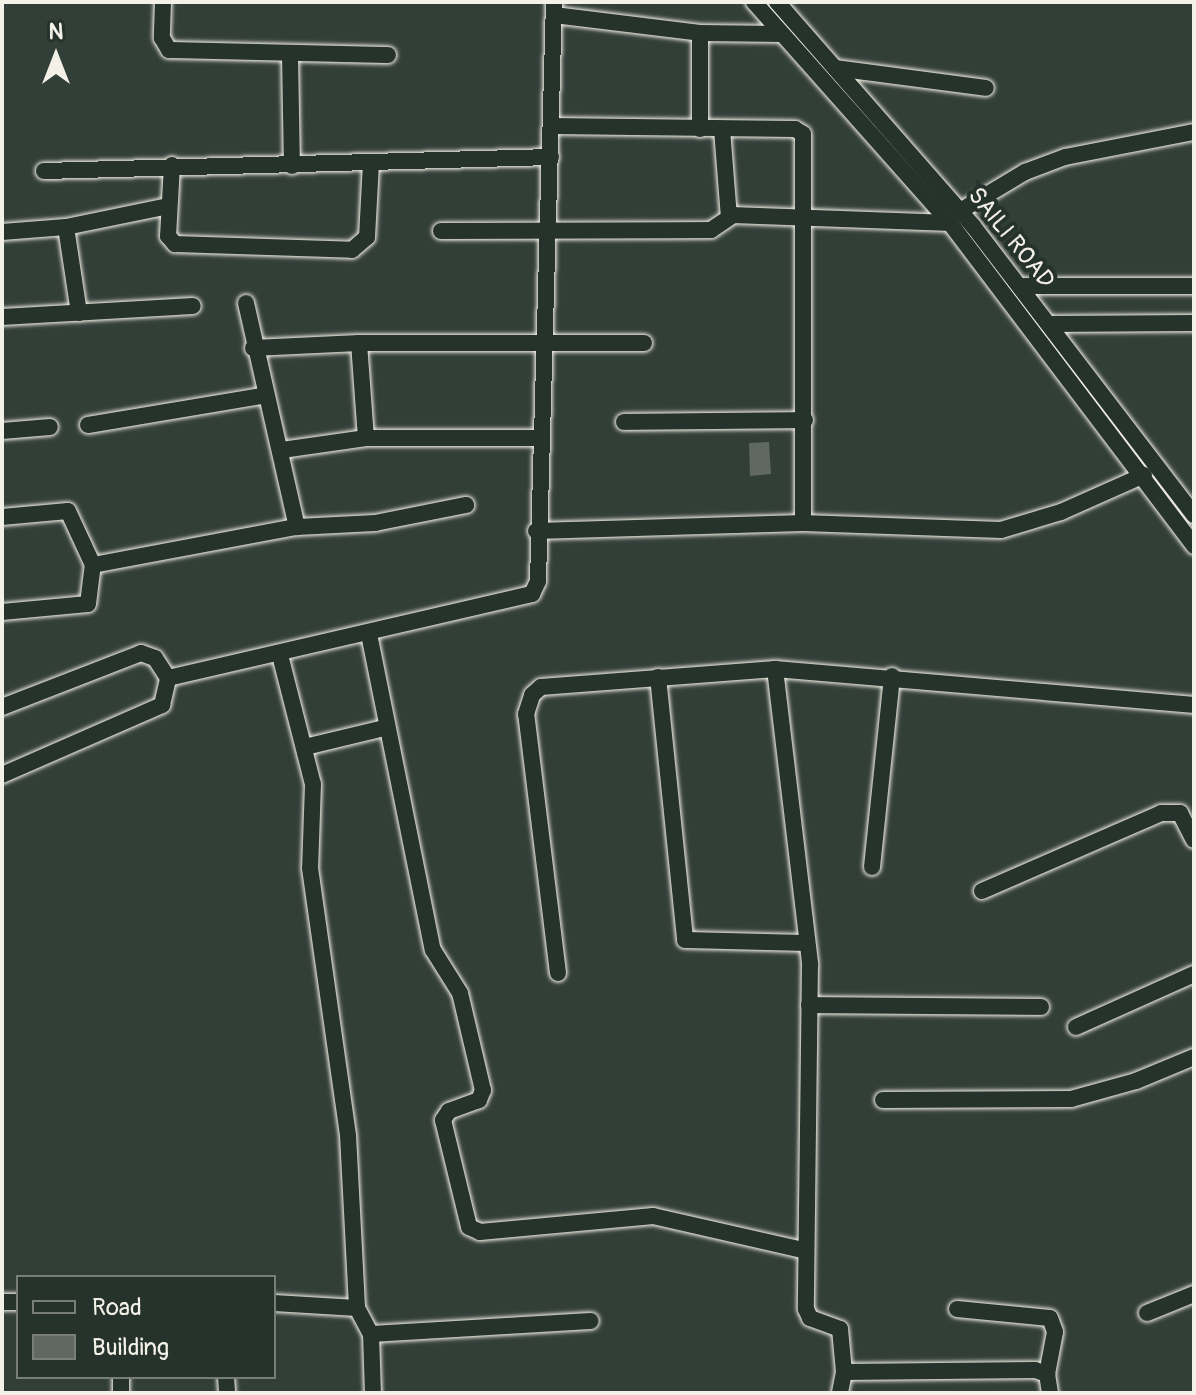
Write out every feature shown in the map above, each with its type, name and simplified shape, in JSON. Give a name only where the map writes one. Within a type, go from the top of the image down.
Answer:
[{"type":"street","points":[[163,2],[162,38],[169,50],[388,55]]},
{"type":"street","points":[[754,2],[955,217],[1194,546]]},
{"type":"street","name":"SAILI ROAD","points":[[777,2],[835,68],[955,217],[1020,286],[1194,515]]},
{"type":"street","points":[[168,678],[526,598],[538,581],[536,531],[554,8],[700,33],[782,34]]},
{"type":"street","points":[[700,33],[700,129]]},
{"type":"street","points":[[290,55],[292,166]]},
{"type":"street","points":[[835,68],[986,88]]},
{"type":"street","points":[[552,126],[801,131],[806,216],[803,523]]},
{"type":"street","points":[[722,129],[729,217]]},
{"type":"street","points":[[441,231],[548,227],[711,230],[729,217],[955,217],[1025,172],[1065,157],[1194,132]]},
{"type":"street","points":[[44,171],[172,165],[292,166],[551,157]]},
{"type":"street","points":[[172,165],[168,236],[175,244],[352,250],[367,237],[371,162]]},
{"type":"street","points":[[2,232],[66,227],[168,206]]},
{"type":"street","points":[[66,227],[79,313]]},
{"type":"street","points":[[1020,286],[1194,286]]},
{"type":"street","points":[[246,303],[253,348],[282,450],[297,527]]},
{"type":"street","points":[[2,317],[193,306]]},
{"type":"street","points":[[1049,324],[1194,323]]},
{"type":"street","points":[[359,343],[366,438]]},
{"type":"street","points":[[253,348],[359,343],[644,343]]},
{"type":"street","points":[[88,425],[267,395]]},
{"type":"street","points":[[624,422],[805,420]]},
{"type":"street","points":[[2,431],[50,427]]},
{"type":"street","points":[[282,450],[366,438],[539,438]]},
{"type":"street","points":[[536,531],[803,523],[1001,530],[1061,512],[1144,475]]},
{"type":"street","points":[[93,565],[297,527],[375,523],[466,505]]},
{"type":"street","points":[[2,517],[68,511],[93,565],[88,604],[2,612]]},
{"type":"street","points":[[369,634],[384,728],[433,950],[460,993],[483,1090],[479,1100],[449,1111],[443,1120],[469,1227],[480,1232],[653,1216],[803,1250]]},
{"type":"street","points":[[2,707],[141,653],[155,658],[168,678],[162,705],[2,775]]},
{"type":"street","points":[[280,655],[313,784],[310,868],[348,1135],[357,1308],[371,1334],[373,1393]]},
{"type":"street","points":[[775,669],[807,943],[809,1005],[803,1250],[807,1314],[840,1329],[844,1372],[840,1393]]},
{"type":"street","points":[[558,973],[529,701],[541,687],[775,669],[892,676],[1194,705]]},
{"type":"street","points":[[872,867],[892,676]]},
{"type":"street","points":[[658,677],[685,940],[807,943]]},
{"type":"street","points":[[305,747],[384,728]]},
{"type":"street","points":[[982,891],[1161,813],[1180,813],[1194,840]]},
{"type":"street","points":[[1076,1027],[1194,974]]},
{"type":"street","points":[[809,1005],[1041,1007]]},
{"type":"street","points":[[883,1100],[1071,1099],[1136,1081],[1194,1057]]},
{"type":"street","points":[[1147,1313],[1194,1294]]},
{"type":"street","points":[[276,1303],[357,1308]]},
{"type":"street","points":[[957,1309],[1050,1318],[1055,1332],[1047,1374],[1050,1393]]},
{"type":"street","points":[[371,1334],[591,1321]]},
{"type":"street","points":[[844,1372],[1047,1374]]},
{"type":"building","points":[[769,442],[771,474],[750,476],[749,443]]}]
